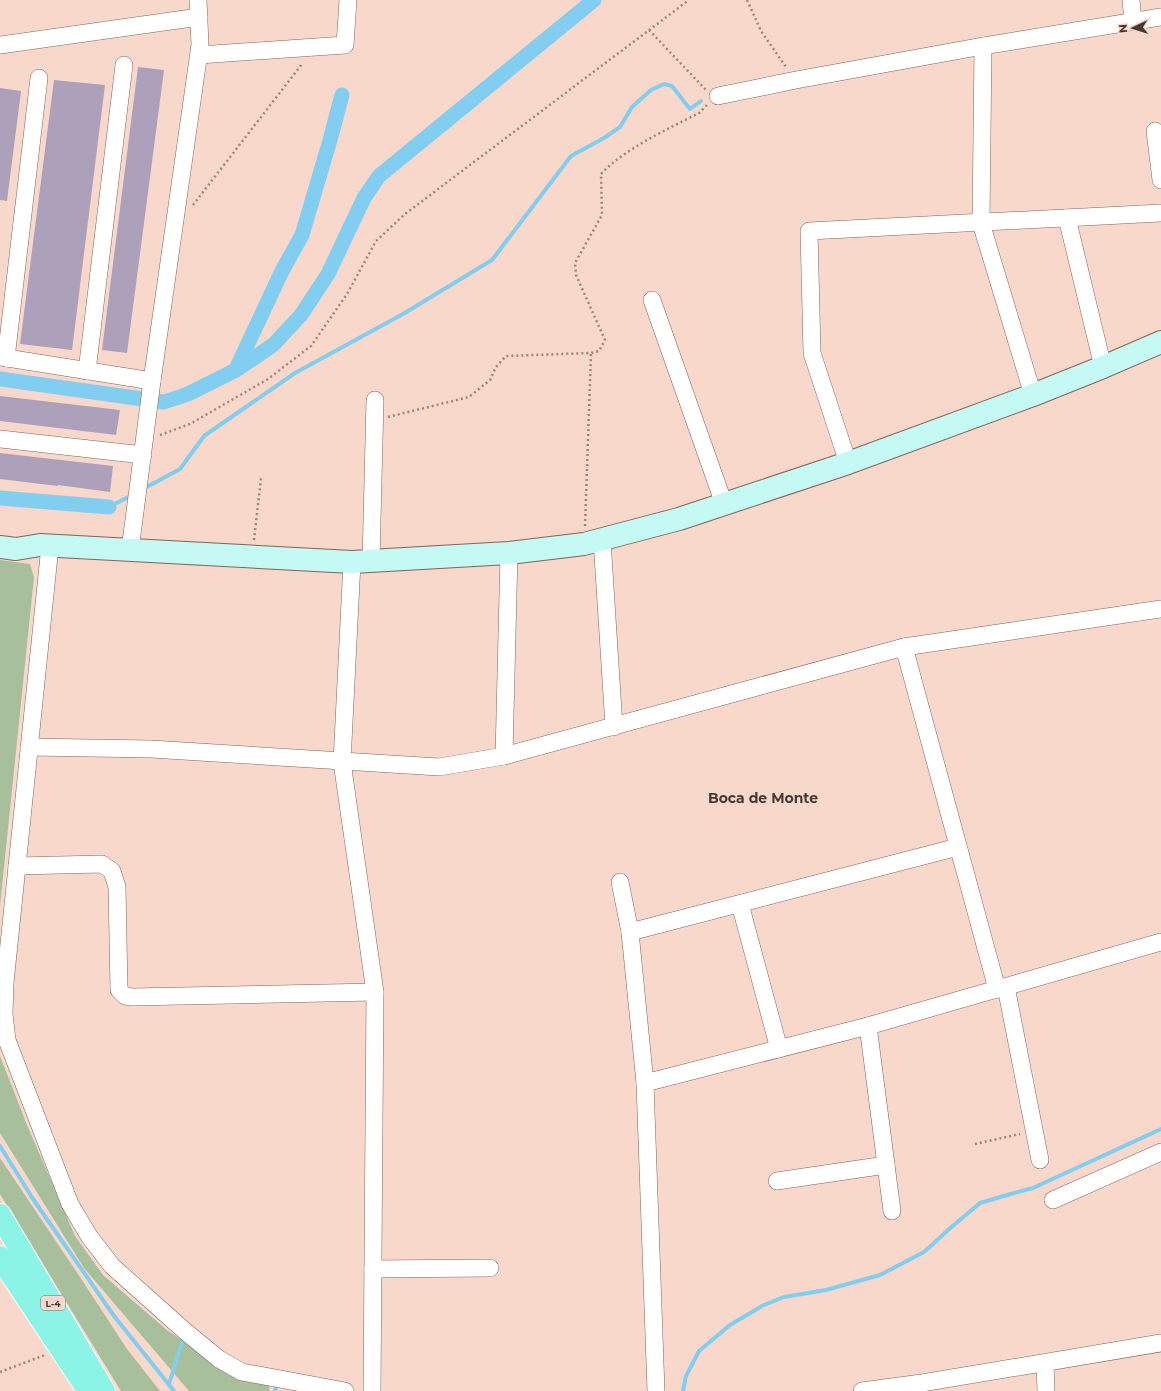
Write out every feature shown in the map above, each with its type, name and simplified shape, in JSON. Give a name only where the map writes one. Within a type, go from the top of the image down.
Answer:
[{"type":"main road","points":[[0,547],[16,549],[131,539],[252,557],[362,562],[509,553],[593,542],[679,519],[848,463],[1033,395],[1161,342]]},
{"type":"main road","points":[[0,534],[16,535],[45,546]]},
{"type":"main road","name":"L-4","points":[[1,1217],[104,1391]]},
{"type":"main road","name":"L-4","points":[[0,1257],[89,1391]]},
{"type":"street","points":[[131,539],[199,55],[198,0]]},
{"type":"street","points":[[199,55],[345,45],[348,0]]},
{"type":"street","points":[[1131,0],[1134,22]]},
{"type":"street","points":[[0,45],[199,17]]},
{"type":"street","points":[[718,96],[796,80],[983,46],[1161,17]]},
{"type":"street","points":[[983,46],[981,223],[1033,395]]},
{"type":"street","points":[[87,371],[124,65]]},
{"type":"street","points":[[39,78],[3,358],[152,382]]},
{"type":"street","points":[[1155,131],[1161,180]]},
{"type":"street","points":[[848,463],[812,353],[809,231],[1161,213]]},
{"type":"street","points":[[1067,218],[1103,367]]},
{"type":"street","points":[[652,300],[724,504]]},
{"type":"street","points":[[372,1391],[375,992],[342,762],[362,562],[375,400]]},
{"type":"street","points":[[0,439],[145,442]]},
{"type":"street","points":[[593,542],[614,727]]},
{"type":"street","points":[[45,546],[29,747],[5,984],[4,1014],[7,1040],[70,1204],[89,1236],[112,1266],[176,1324],[219,1359],[242,1372],[345,1391]]},
{"type":"street","points":[[504,756],[509,553]]},
{"type":"street","points":[[29,747],[151,749],[439,767],[504,756],[904,647],[1161,609]]},
{"type":"street","points":[[904,647],[958,848],[1001,988],[1040,1160]]},
{"type":"street","points":[[630,932],[958,848]]},
{"type":"street","points":[[17,866],[102,864],[112,871],[117,886],[119,990],[125,996],[375,992]]},
{"type":"street","points":[[620,882],[630,932],[645,1083],[656,1391]]},
{"type":"street","points":[[740,904],[779,1048]]},
{"type":"street","points":[[645,1083],[868,1026],[1161,942]]},
{"type":"street","points":[[868,1026],[892,1211]]},
{"type":"street","points":[[1053,1200],[1161,1152]]},
{"type":"street","points":[[777,1181],[886,1165]]},
{"type":"street","points":[[373,1269],[490,1268]]},
{"type":"street","points":[[862,1391],[922,1383],[1161,1343]]},
{"type":"street","points":[[1045,1363],[1046,1391]]},
{"type":"path","points":[[145,442],[190,424],[261,383],[312,346],[347,294],[376,241],[405,214],[689,0]]},
{"type":"path","points":[[746,0],[761,31],[796,80]]},
{"type":"path","points":[[649,30],[708,93],[718,96]]},
{"type":"path","points":[[174,229],[315,47]]},
{"type":"path","points":[[374,420],[468,397],[490,380],[496,367],[506,356],[590,353],[598,351],[606,340],[576,275],[575,263],[602,215],[601,174],[610,165],[630,151],[699,113],[718,96]]},
{"type":"path","points":[[590,353],[593,542]]},
{"type":"path","points":[[252,557],[261,478]]},
{"type":"path","points":[[975,1144],[1034,1131]]},
{"type":"path","points":[[0,1372],[46,1355]]},
{"type":"green space","points":[[0,560],[30,564],[34,577],[0,906]]},
{"type":"green space","points":[[0,1056],[27,1125],[75,1236],[103,1275],[168,1331],[232,1373],[270,1384],[269,1391],[189,1391],[84,1268],[0,1133]]},
{"type":"green space","points":[[0,1158],[127,1349],[160,1391],[121,1391],[0,1194]]},
{"type":"building","points":[[138,67],[164,70],[127,353],[102,350]]},
{"type":"building","points":[[54,80],[105,85],[72,350],[20,344]]},
{"type":"building","points":[[0,88],[21,91],[7,201],[0,200]]},
{"type":"building","points":[[0,396],[120,410],[116,435],[0,421]]},
{"type":"building","points":[[0,453],[113,466],[110,492],[0,479]]},
{"type":"waterway","points":[[0,379],[164,402],[188,394],[236,370],[273,345],[301,315],[328,274],[364,198],[379,176],[594,0]]},
{"type":"waterway","points":[[143,489],[180,469],[204,436],[295,373],[403,314],[492,260],[571,156],[604,138],[620,127],[632,107],[651,90],[664,84],[672,86],[690,109],[701,101]]},
{"type":"waterway","points":[[236,369],[282,271],[302,235],[342,95]]},
{"type":"waterway","points":[[109,507],[132,495]]},
{"type":"waterway","points":[[0,498],[109,507]]},
{"type":"waterway","points":[[683,1391],[686,1376],[699,1351],[730,1325],[762,1306],[784,1297],[826,1290],[880,1275],[924,1252],[980,1203],[1033,1188],[1161,1129]]},
{"type":"waterway","points":[[0,1146],[33,1199],[114,1316],[174,1391]]},
{"type":"waterway","points":[[169,1384],[184,1336]]},
{"type":"waterway","points":[[275,1391],[277,1381]]},
{"type":"district","name":"Boca de Monte","points":[[763,798]]}]
